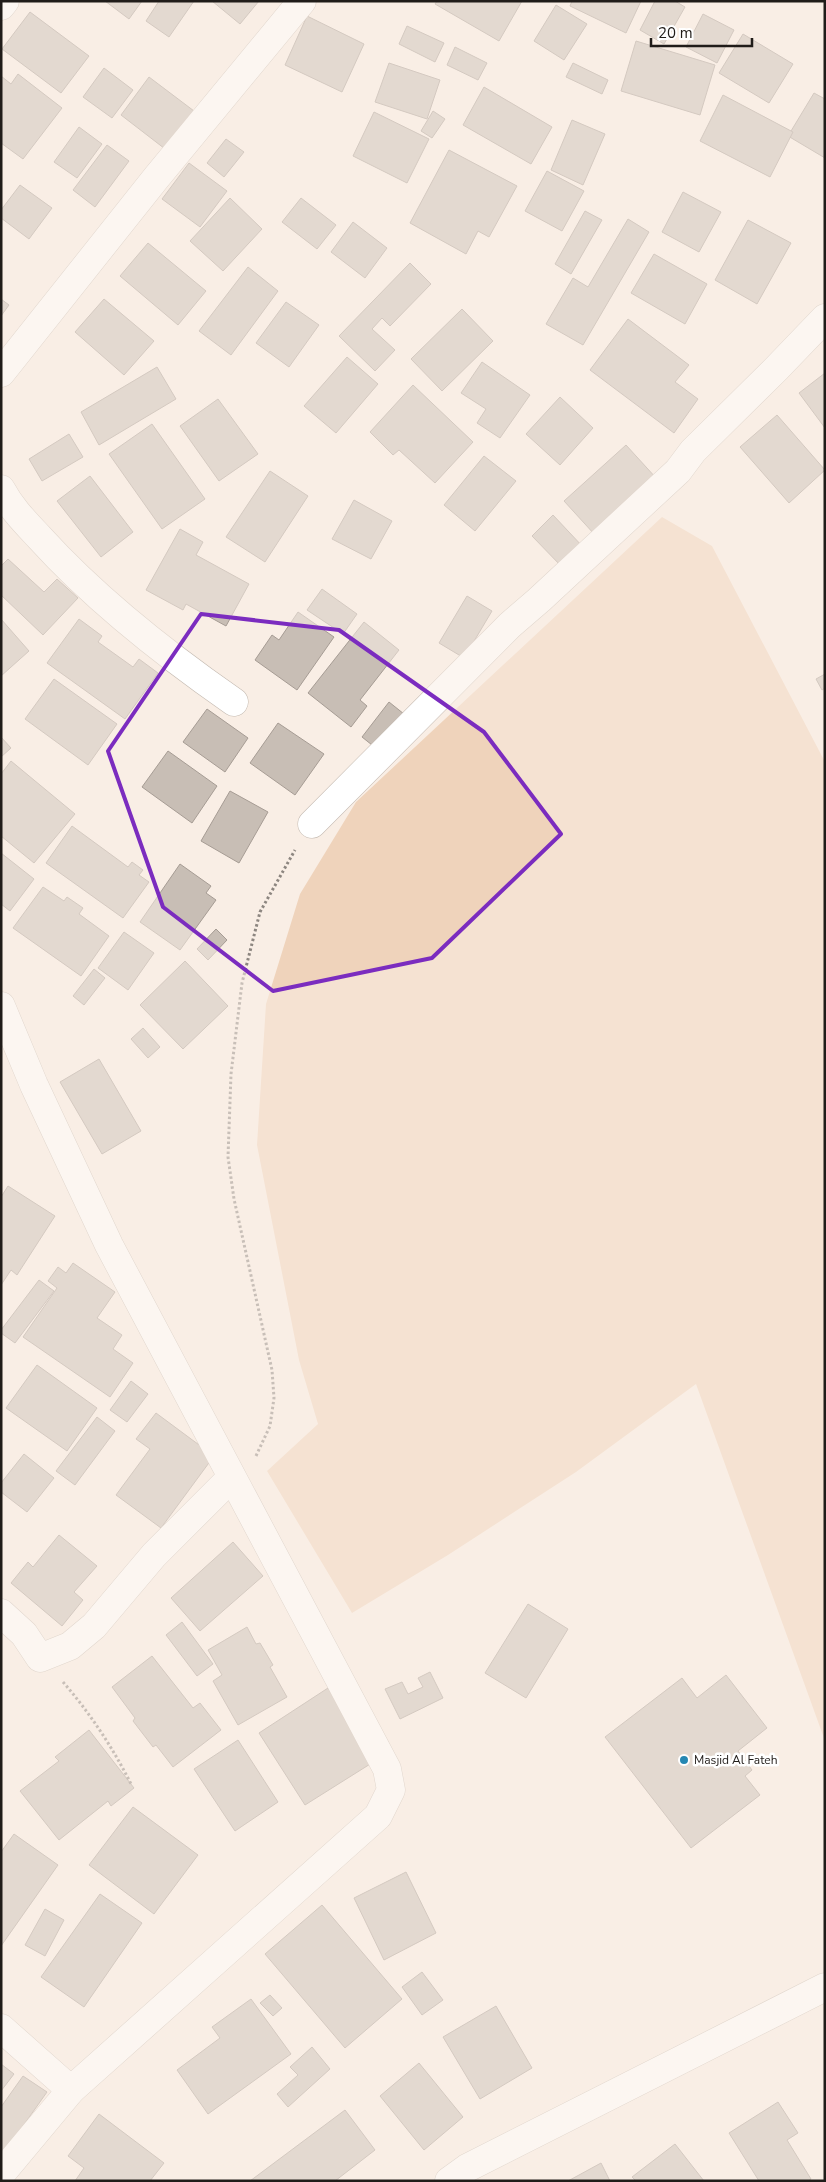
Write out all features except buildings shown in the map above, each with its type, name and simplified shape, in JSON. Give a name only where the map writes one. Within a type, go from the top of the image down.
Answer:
[{"type":"street","points":[[1,6],[5,1]]},
{"type":"street","points":[[1,373],[156,178],[302,1]]},
{"type":"street","points":[[312,824],[510,625],[678,471],[693,450],[825,318]]},
{"type":"street","points":[[1,490],[9,504],[69,570],[185,668],[234,702]]},
{"type":"street","points":[[1,1006],[34,1085],[109,1245],[387,1769],[391,1790],[378,1816],[71,2090],[1,2174]]},
{"type":"street","points":[[1,1613],[24,1634],[40,1658],[70,1646],[94,1626],[154,1555],[231,1478]]},
{"type":"street","points":[[449,2181],[467,2168],[825,1987]]},
{"type":"street","points":[[1,2028],[71,2090]]},
{"type":"path","points":[[231,1478],[254,1460],[270,1426],[274,1398],[272,1370],[234,1199],[228,1157],[232,1065],[242,983],[260,912],[284,868],[312,824]]},
{"type":"path","points":[[40,1658],[81,1703],[116,1755],[132,1784]]},
{"type":"highlighted area","points":[[201,614],[339,630],[484,732],[561,834],[432,958],[273,991],[163,907],[108,751]]},
{"type":"shaded area","points":[[662,517],[712,546],[825,762],[825,1741],[696,1384],[576,1472],[448,1555],[352,1613],[267,1471],[318,1424],[299,1360],[257,1145],[266,1004],[300,894],[356,802]]},
{"type":"place","name":"Masjid Al Fateh","points":[[684,1760]]}]
